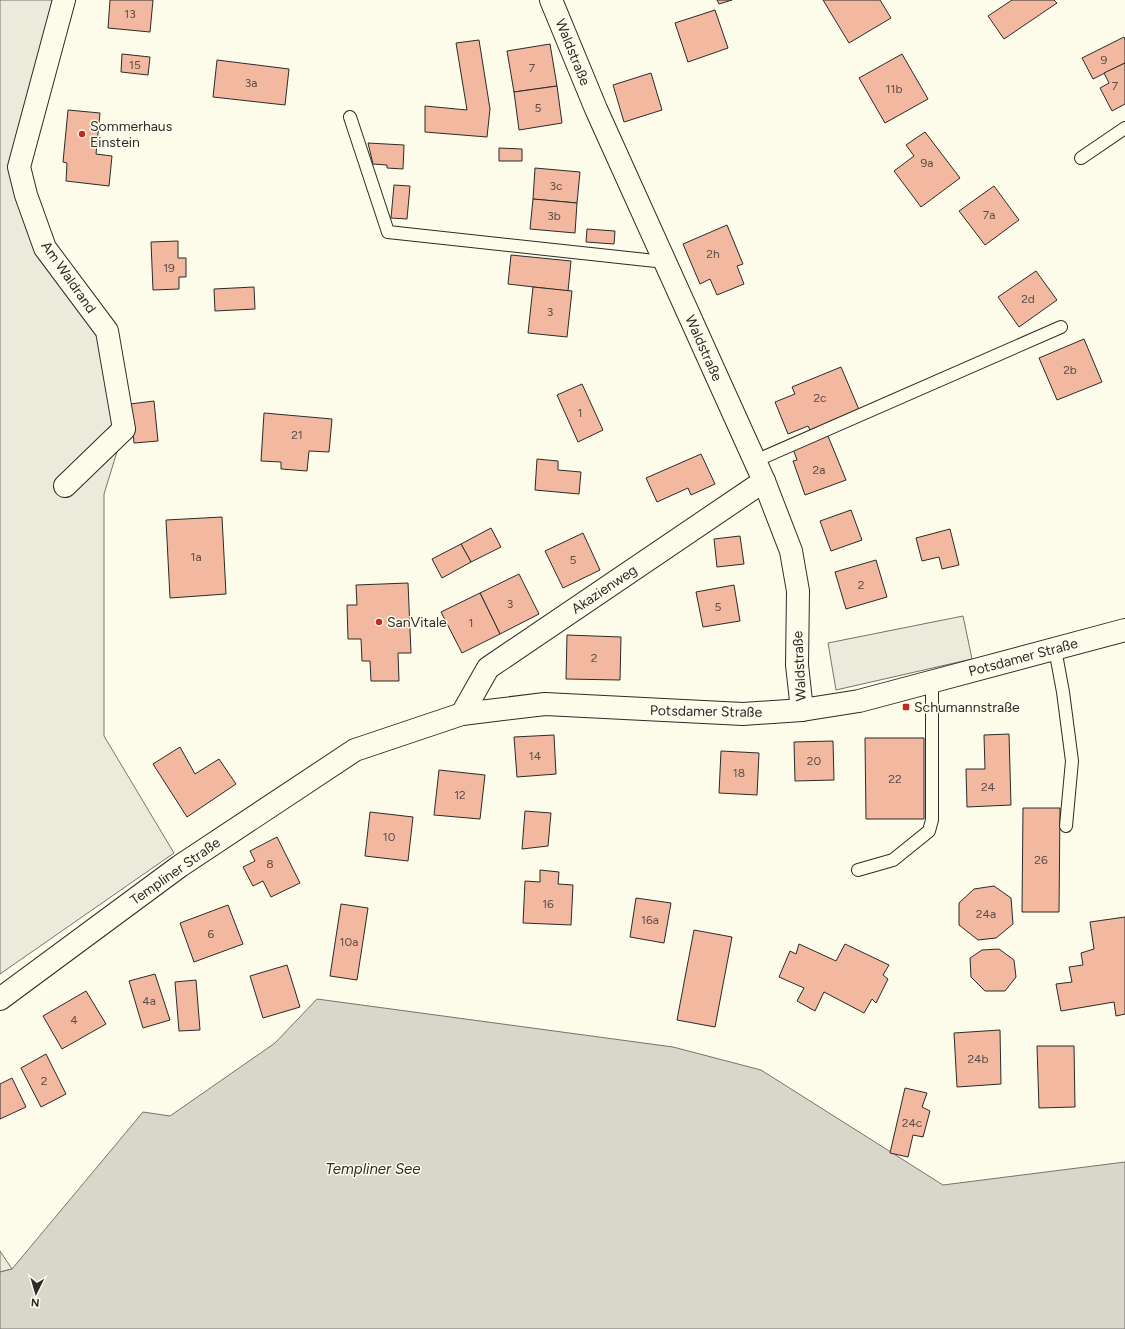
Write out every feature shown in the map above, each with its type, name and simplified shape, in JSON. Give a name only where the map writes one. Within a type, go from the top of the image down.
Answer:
[{"type":"street","name":"Am Waldrand","points":[[64,0],[18,167],[26,195],[45,248],[108,331],[124,429],[65,486]]},
{"type":"street","name":"Waldstraße","points":[[551,0],[596,109],[764,481],[791,551],[798,591],[797,665],[802,710]]},
{"type":"street","name":"Akazienweg","points":[[462,714],[488,668],[764,481]]},
{"type":"street","name":"Potsdamer Straße","points":[[355,750],[462,714],[545,704],[743,714],[802,710],[860,701],[1125,630]]},
{"type":"street","name":"Templiner Straße","points":[[0,999],[180,866],[355,750]]},
{"type":"lane","points":[[350,117],[388,232],[665,262]]},
{"type":"lane","points":[[1081,158],[1125,128]]},
{"type":"lane","points":[[754,461],[1061,327]]},
{"type":"lane","points":[[1054,648],[1063,692],[1072,761],[1066,826]]},
{"type":"lane","points":[[858,870],[893,860],[929,831],[932,820],[932,681]]},
{"type":"shaded area","points":[[0,0],[64,0],[19,167],[42,251],[107,331],[124,429],[104,494],[104,736],[174,853],[0,974]]},
{"type":"shaded area","points":[[963,616],[972,659],[836,690],[828,643]]},
{"type":"shaded area","points":[[0,1251],[12,1269],[0,1272]]},
{"type":"water","name":"Templiner See","points":[[317,999],[673,1047],[761,1070],[943,1185],[1125,1162],[1125,1329],[0,1329],[0,1272],[12,1269],[143,1112],[170,1116],[275,1043]]},
{"type":"building","points":[[110,0],[153,0],[150,32],[108,28]]},
{"type":"building","points":[[717,0],[732,0],[719,4]]},
{"type":"building","points":[[823,0],[880,0],[891,18],[849,43]]},
{"type":"building","points":[[1012,0],[1054,0],[1057,3],[1004,39],[988,16]]},
{"type":"building","points":[[715,10],[728,48],[688,62],[675,23]]},
{"type":"building","points":[[1124,37],[1125,63],[1093,79],[1082,58]]},
{"type":"building","points":[[479,40],[490,109],[487,137],[425,132],[425,106],[467,110],[456,43]]},
{"type":"building","points":[[550,44],[557,86],[514,92],[507,51]]},
{"type":"building","points":[[122,54],[150,57],[148,75],[121,72]]},
{"type":"building","points":[[902,54],[928,99],[885,123],[859,78]]},
{"type":"building","points":[[217,60],[289,69],[285,105],[213,97]]},
{"type":"building","points":[[1125,63],[1125,104],[1112,111],[1100,88],[1109,83],[1104,73]]},
{"type":"building","points":[[651,73],[662,110],[624,122],[613,85]]},
{"type":"building","points":[[557,86],[562,123],[519,130],[514,92]]},
{"type":"building","name":"Sommerhaus Einstein","points":[[68,110],[100,113],[96,154],[112,156],[109,186],[66,181],[67,163],[63,162]]},
{"type":"building","points":[[925,132],[960,178],[921,207],[894,171],[914,156],[906,145]]},
{"type":"building","points":[[368,143],[404,145],[403,169],[387,168],[387,165],[373,164]]},
{"type":"building","points":[[499,148],[522,149],[522,161],[499,161]]},
{"type":"building","points":[[535,168],[580,172],[577,203],[533,199]]},
{"type":"building","points":[[394,185],[410,186],[407,219],[391,218]]},
{"type":"building","points":[[994,186],[1019,220],[985,245],[959,211]]},
{"type":"building","points":[[533,199],[577,203],[575,233],[530,229]]},
{"type":"building","points":[[727,225],[743,264],[737,266],[744,284],[717,295],[710,279],[700,284],[683,244]]},
{"type":"building","points":[[587,229],[615,231],[614,244],[586,242]]},
{"type":"building","points":[[178,241],[178,258],[186,258],[186,277],[179,277],[179,289],[153,290],[151,242]]},
{"type":"building","points":[[511,255],[571,261],[568,291],[508,284]]},
{"type":"building","points":[[1036,271],[1057,300],[1019,327],[998,297]]},
{"type":"building","points":[[254,287],[255,309],[215,311],[214,289]]},
{"type":"building","points":[[533,287],[572,291],[567,337],[528,333]]},
{"type":"building","points":[[1084,339],[1102,382],[1057,400],[1039,358]]},
{"type":"building","points":[[841,367],[860,412],[811,432],[808,426],[788,434],[775,402],[795,394],[792,387]]},
{"type":"building","points":[[582,384],[603,430],[578,442],[557,395]]},
{"type":"building","points":[[154,401],[158,441],[134,443],[130,404]]},
{"type":"building","points":[[264,413],[332,419],[329,452],[309,451],[307,471],[281,469],[281,462],[261,461]]},
{"type":"building","points":[[828,436],[846,480],[805,495],[793,461],[797,460],[793,449]]},
{"type":"building","points":[[701,454],[715,484],[691,495],[688,488],[657,502],[646,478]]},
{"type":"building","points":[[537,459],[558,461],[558,470],[581,472],[579,494],[535,490]]},
{"type":"building","points":[[851,510],[862,540],[831,551],[820,521]]},
{"type":"building","points":[[222,517],[226,594],[170,598],[166,520]]},
{"type":"building","points":[[491,528],[501,547],[471,562],[461,544]]},
{"type":"building","points":[[950,529],[959,565],[942,569],[939,557],[922,561],[916,538]]},
{"type":"building","points":[[583,533],[600,570],[563,588],[545,551]]},
{"type":"building","points":[[740,536],[744,564],[717,567],[714,539]]},
{"type":"building","points":[[461,544],[471,562],[442,578],[432,559]]},
{"type":"building","points":[[876,560],[887,597],[846,609],[835,572]]},
{"type":"building","points":[[519,574],[539,614],[500,634],[480,593]]},
{"type":"building","name":"SanVitale","points":[[408,583],[411,653],[398,653],[399,681],[371,681],[370,661],[362,661],[361,639],[348,639],[347,605],[357,605],[356,585]]},
{"type":"building","points":[[734,585],[740,621],[703,627],[696,592]]},
{"type":"building","points":[[480,593],[500,634],[462,653],[441,612]]},
{"type":"building","points":[[567,635],[621,637],[620,680],[566,679]]},
{"type":"building","points":[[1009,734],[1011,805],[967,807],[966,769],[985,769],[984,735]]},
{"type":"building","points":[[554,735],[556,774],[517,777],[514,737]]},
{"type":"building","points":[[865,738],[924,738],[924,819],[866,819]]},
{"type":"building","points":[[833,741],[834,780],[795,781],[794,742]]},
{"type":"building","points":[[180,747],[195,774],[219,759],[236,784],[187,817],[153,764]]},
{"type":"building","points":[[721,751],[759,753],[757,795],[719,793]]},
{"type":"building","points":[[439,770],[485,775],[480,819],[434,815]]},
{"type":"building","points":[[1023,808],[1060,808],[1059,912],[1022,912]]},
{"type":"building","points":[[525,811],[551,813],[548,846],[522,849]]},
{"type":"building","points":[[370,812],[413,817],[408,861],[365,856]]},
{"type":"building","points":[[277,837],[300,883],[271,897],[263,881],[253,886],[243,867],[255,861],[250,851]]},
{"type":"building","points":[[540,870],[559,872],[558,884],[573,885],[571,925],[523,923],[525,881],[540,882]]},
{"type":"building","points":[[994,886],[1011,898],[1013,924],[996,938],[978,940],[959,925],[959,903],[974,889]]},
{"type":"building","points":[[636,898],[671,903],[664,943],[630,937]]},
{"type":"building","points":[[341,904],[368,908],[357,980],[330,976]]},
{"type":"building","points":[[228,905],[243,944],[194,962],[180,923]]},
{"type":"building","points":[[1125,917],[1125,1014],[1116,1016],[1114,1002],[1061,1011],[1056,984],[1072,982],[1069,967],[1083,965],[1081,953],[1094,949],[1090,922]]},
{"type":"building","points":[[694,930],[732,937],[715,1027],[677,1020]]},
{"type":"building","points":[[799,944],[836,961],[845,944],[889,965],[883,975],[888,979],[876,1003],[872,999],[864,1013],[824,992],[815,1011],[797,1001],[804,988],[779,977],[790,951],[796,954]]},
{"type":"building","points":[[999,949],[1014,960],[1016,977],[1005,991],[985,991],[971,977],[970,958],[982,950]]},
{"type":"building","points":[[287,965],[300,1007],[263,1018],[250,976]]},
{"type":"building","points":[[155,974],[170,1020],[143,1028],[129,981]]},
{"type":"building","points":[[196,980],[200,1030],[179,1031],[175,982]]},
{"type":"building","points":[[86,991],[106,1024],[62,1049],[43,1016]]},
{"type":"building","points":[[1000,1030],[1001,1084],[957,1087],[954,1033]]},
{"type":"building","points":[[1037,1046],[1074,1046],[1075,1107],[1039,1108]]},
{"type":"building","points":[[46,1054],[66,1094],[41,1107],[21,1068]]},
{"type":"building","points":[[12,1078],[26,1107],[0,1119],[0,1084]]},
{"type":"building","points":[[905,1088],[927,1093],[922,1107],[930,1111],[923,1137],[913,1135],[908,1157],[890,1153]]},
{"type":"place","name":"Sommerhaus Einstein","points":[[82,134]]},
{"type":"place","name":"SanVitale","points":[[379,622]]},
{"type":"place","name":"Schumannstraße","points":[[906,707]]}]
